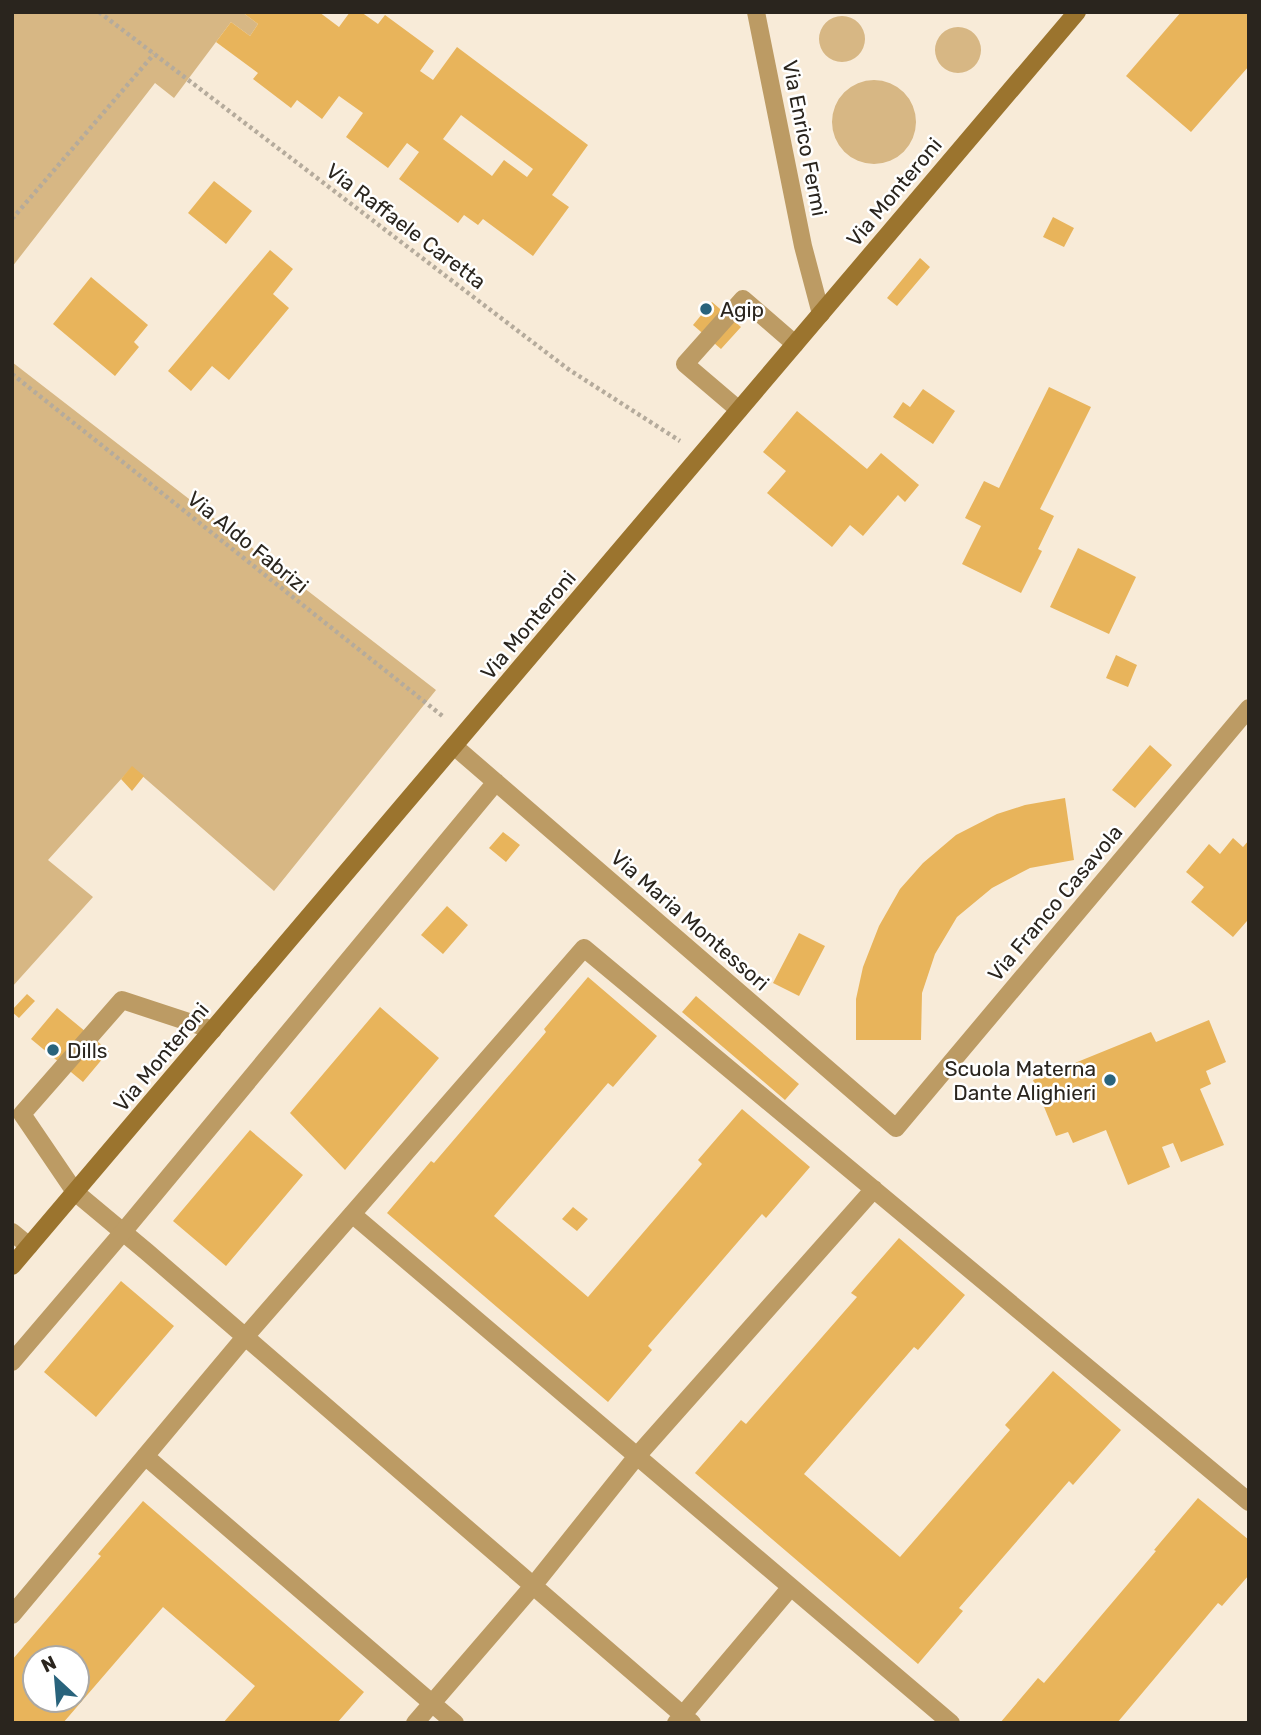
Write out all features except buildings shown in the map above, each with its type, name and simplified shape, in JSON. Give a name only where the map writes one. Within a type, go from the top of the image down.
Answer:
[{"type":"main road","name":"Via Monteroni","points":[[12,1266],[1077,12]]},
{"type":"street","name":"Via Enrico Fermi","points":[[756,12],[803,246],[821,314]]},
{"type":"street","points":[[739,410],[685,364],[743,299],[795,344]]},
{"type":"street","name":"Via Franco Casavola","points":[[896,1128],[1249,708]]},
{"type":"street","name":"Via Maria Montessori","points":[[459,740],[496,782],[896,1128]]},
{"type":"street","points":[[12,1363],[496,782]]},
{"type":"street","points":[[12,1615],[245,1337],[584,948],[1249,1502]]},
{"type":"street","points":[[213,1030],[122,1000],[22,1114],[75,1192],[533,1586],[683,1720],[791,1587]]},
{"type":"street","points":[[415,1723],[533,1586],[637,1456],[874,1189]]},
{"type":"street","points":[[352,1214],[791,1587],[943,1720]]},
{"type":"street","points":[[12,1232],[29,1246]]},
{"type":"street","points":[[145,1456],[455,1723]]},
{"type":"path","name":"Via Raffaele Caretta","points":[[99,12],[568,369],[701,454]]},
{"type":"path","points":[[12,219],[154,54]]},
{"type":"path","name":"Via Aldo Fabrizi","points":[[12,374],[459,740]]},
{"type":"shaded area","points":[[12,12],[242,12],[258,24],[250,36],[231,22],[174,98],[155,83],[12,267]]},
{"type":"shaded area","points":[[842,16],[858,23],[865,39],[858,55],[842,62],[826,55],[819,39],[826,23]]},
{"type":"shaded area","points":[[958,27],[974,34],[981,50],[974,66],[958,73],[942,66],[935,50],[942,34]]},
{"type":"shaded area","points":[[874,80],[897,87],[909,99],[916,122],[909,145],[897,157],[874,164],[851,157],[839,145],[832,122],[839,99],[851,87]]},
{"type":"shaded area","points":[[12,362],[436,690],[274,891],[132,767],[48,860],[93,897],[12,987]]},
{"type":"place","name":"Agip","points":[[706,309]]},
{"type":"place","name":"Dills","points":[[53,1050]]},
{"type":"place","name":"Scuola Materna Dante Alighieri","points":[[1110,1080]]}]
